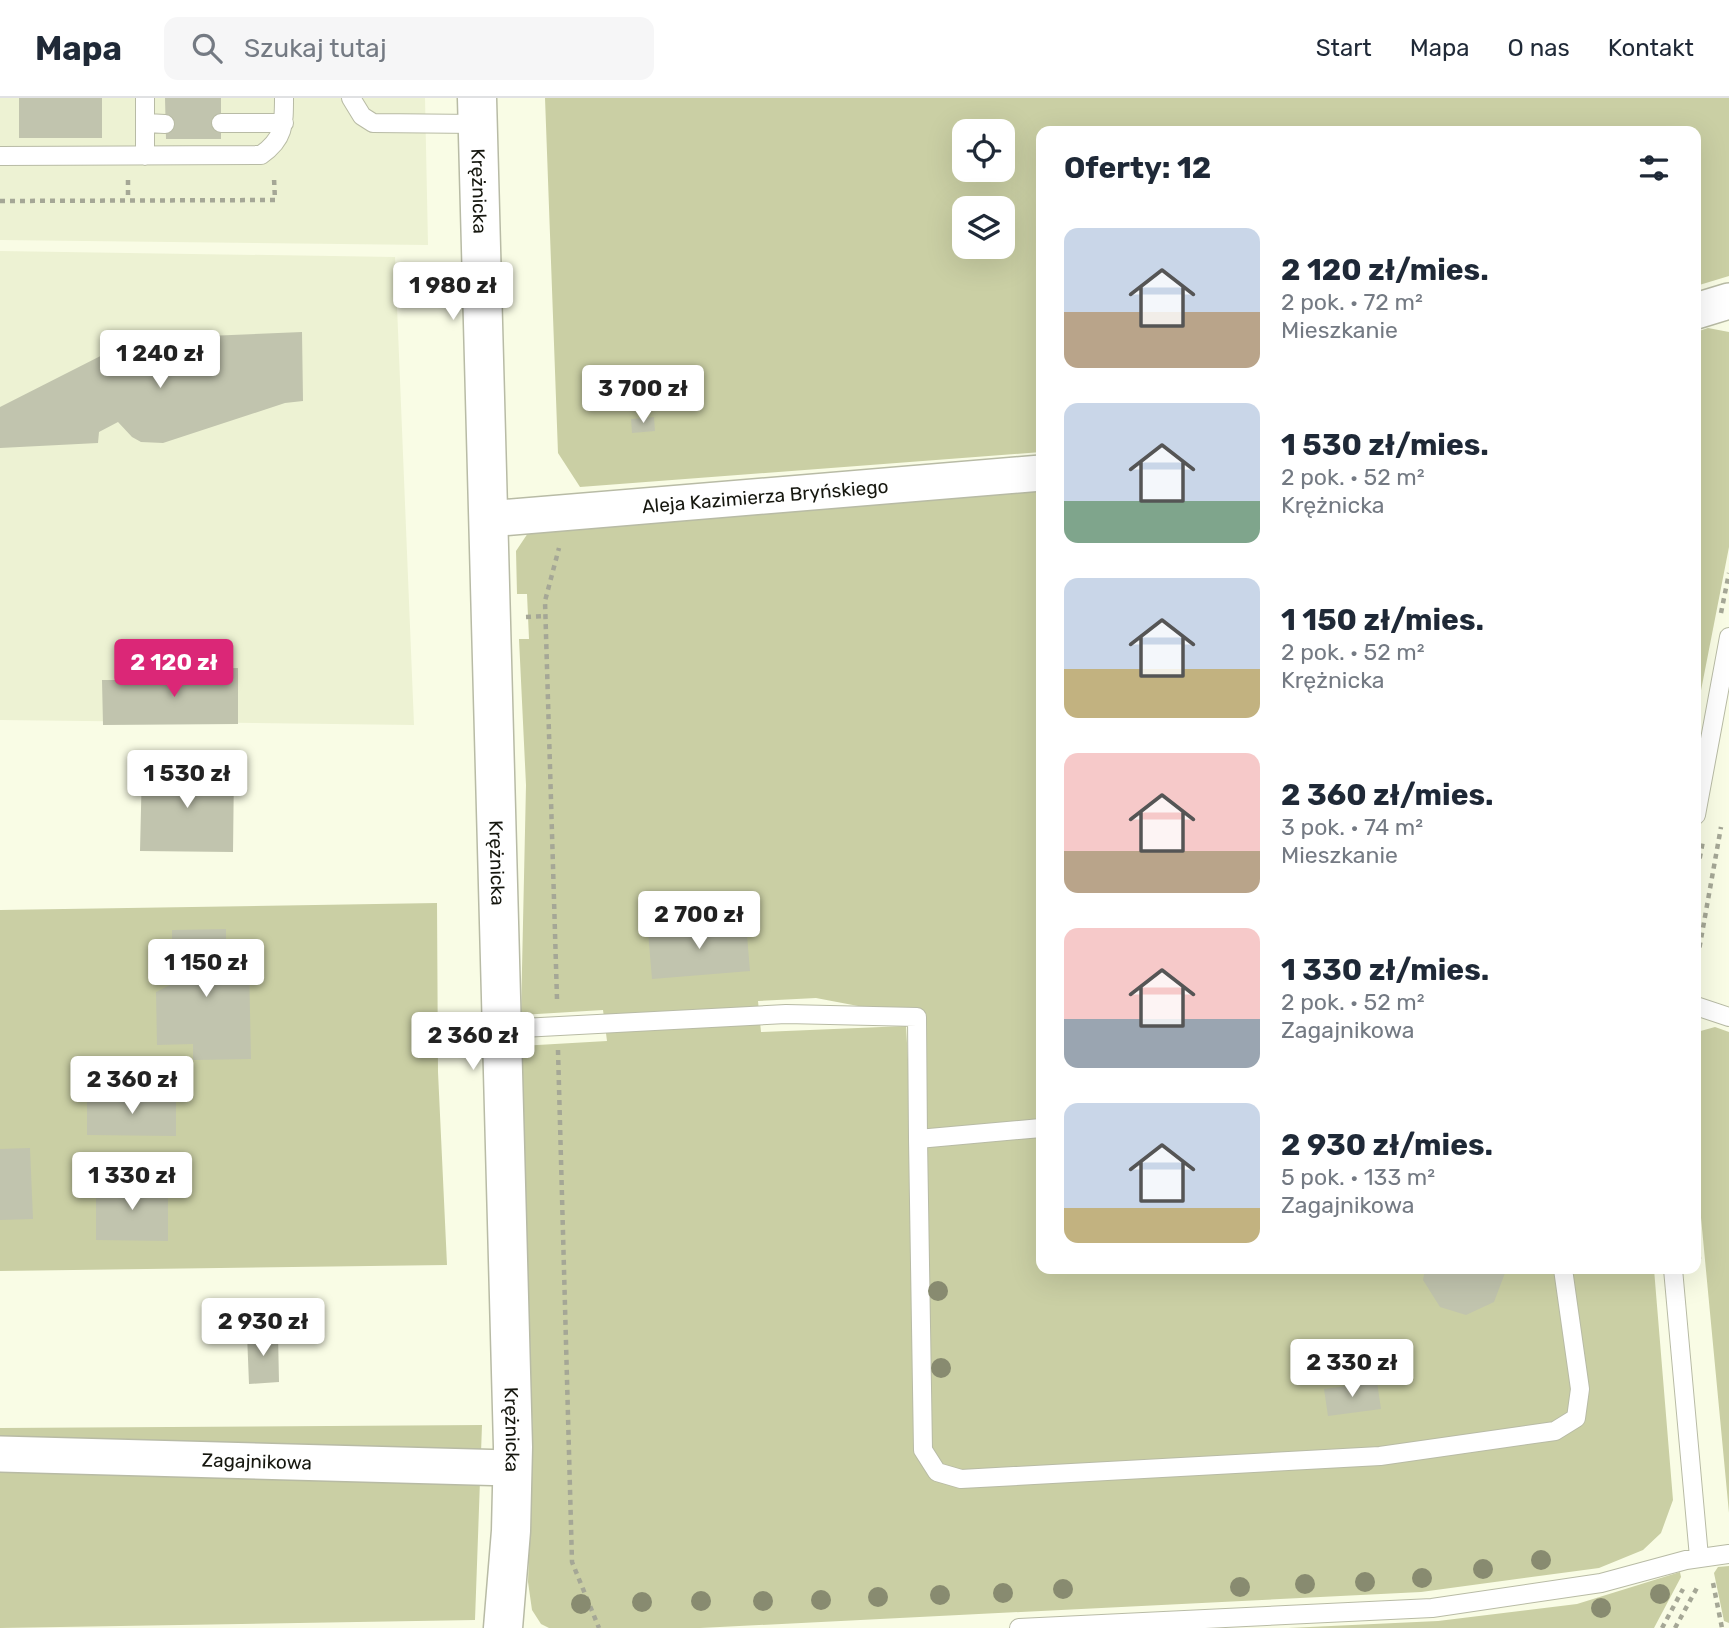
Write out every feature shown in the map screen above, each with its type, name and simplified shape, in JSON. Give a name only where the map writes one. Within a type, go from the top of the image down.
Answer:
[{"type":"street","name":"Krężnicka","points":[[477,111],[513,1468],[503,1628]]},
{"type":"street","points":[[1701,310],[1729,302]]},
{"type":"street","name":"Aleja Kazimierza Bryńskiego","points":[[488,519],[1036,472]]},
{"type":"street","name":"Zagajnikowa","points":[[0,1454],[513,1468]]},
{"type":"lane","points":[[145,98],[145,156]]},
{"type":"lane","points":[[0,156],[261,155],[277,143],[284,123],[284,98]]},
{"type":"lane","points":[[351,98],[362,116],[373,123],[477,111]]},
{"type":"lane","points":[[146,123],[165,124]]},
{"type":"lane","points":[[221,123],[284,123]]},
{"type":"lane","points":[[1701,789],[1729,637]]},
{"type":"lane","points":[[1701,1008],[1729,1017]]},
{"type":"lane","points":[[502,1029],[786,1014],[917,1017],[923,1450],[937,1472],[961,1479],[1380,1456],[1555,1431],[1576,1418],[1580,1389],[1564,1274]]},
{"type":"lane","points":[[918,1139],[1036,1128]]},
{"type":"lane","points":[[1673,1274],[1699,1557]]},
{"type":"lane","points":[[1019,1628],[1432,1608],[1601,1583],[1699,1557],[1729,1554]]},
{"type":"path","points":[[0,201],[275,200],[274,168],[266,152]]},
{"type":"path","points":[[568,512],[545,601],[564,1335],[572,1562],[599,1628]]},
{"type":"path","points":[[1701,940],[1722,824]]},
{"type":"path","points":[[1712,1578],[1722,1628]]},
{"type":"path","points":[[1662,1628],[1687,1581]]},
{"type":"shaded area","points":[[0,98],[425,98],[428,245],[0,240]]},
{"type":"shaded area","points":[[545,98],[1729,98],[1729,276],[1701,284],[1701,126],[1036,126],[1036,452],[580,487],[558,453]]},
{"type":"shaded area","points":[[0,251],[395,257],[414,725],[0,720]]},
{"type":"shaded area","points":[[1708,328],[1729,332],[1729,547],[1701,690],[1701,330]]},
{"type":"shaded area","points":[[1036,486],[1036,1127],[918,1139],[916,1017],[816,998],[758,1001],[761,1032],[906,1026],[913,1146],[1036,1135],[1036,1274],[1654,1274],[1673,1500],[1661,1533],[1643,1550],[1599,1568],[1421,1592],[700,1628],[549,1628],[541,1624],[532,1610],[528,1582],[533,1445],[520,1046],[607,1041],[603,1010],[521,1015],[526,785],[519,639],[529,639],[527,594],[517,594],[516,551],[528,533]]},
{"type":"shaded area","points":[[437,903],[438,1072],[447,1265],[0,1271],[0,910]]},
{"type":"shaded area","points":[[1715,1027],[1729,1032],[1729,1513],[1701,1218],[1701,1031]]},
{"type":"shaded area","points":[[482,1425],[475,1620],[0,1628],[0,1428]]},
{"type":"shaded area","points":[[1729,1566],[1729,1623],[1724,1621],[1714,1573],[1718,1567]]},
{"type":"shaded area","points":[[1680,1572],[1681,1577],[1654,1628],[1288,1628],[1438,1621],[1577,1604]]},
{"type":"building","points":[[19,98],[102,98],[102,138],[19,138]]},
{"type":"building","points":[[165,98],[221,98],[221,139],[166,139]]},
{"type":"building","points":[[302,332],[303,401],[285,403],[163,443],[141,442],[132,437],[118,422],[99,432],[98,443],[0,448],[0,407],[134,339]]},
{"type":"building","points":[[654,417],[655,431],[632,433],[631,419]]},
{"type":"building","points":[[238,668],[238,724],[103,725],[102,680],[161,680],[160,669]]},
{"type":"building","points":[[142,767],[234,768],[233,852],[140,851]]},
{"type":"building","points":[[746,923],[750,971],[652,979],[648,932]]},
{"type":"building","points":[[226,929],[226,963],[249,963],[251,1059],[193,1060],[193,1044],[157,1045],[156,992],[172,984],[172,930]]},
{"type":"building","points":[[87,1095],[176,1096],[176,1136],[87,1135]]},
{"type":"building","points":[[30,1148],[33,1219],[0,1220],[0,1149]]},
{"type":"building","points":[[96,1182],[168,1183],[168,1241],[96,1240]]},
{"type":"building","points":[[1424,1274],[1505,1274],[1494,1302],[1466,1315],[1440,1307],[1423,1280]]},
{"type":"building","points":[[247,1334],[278,1334],[279,1382],[249,1384]]},
{"type":"building","points":[[1377,1382],[1381,1409],[1328,1416],[1324,1389]]}]
